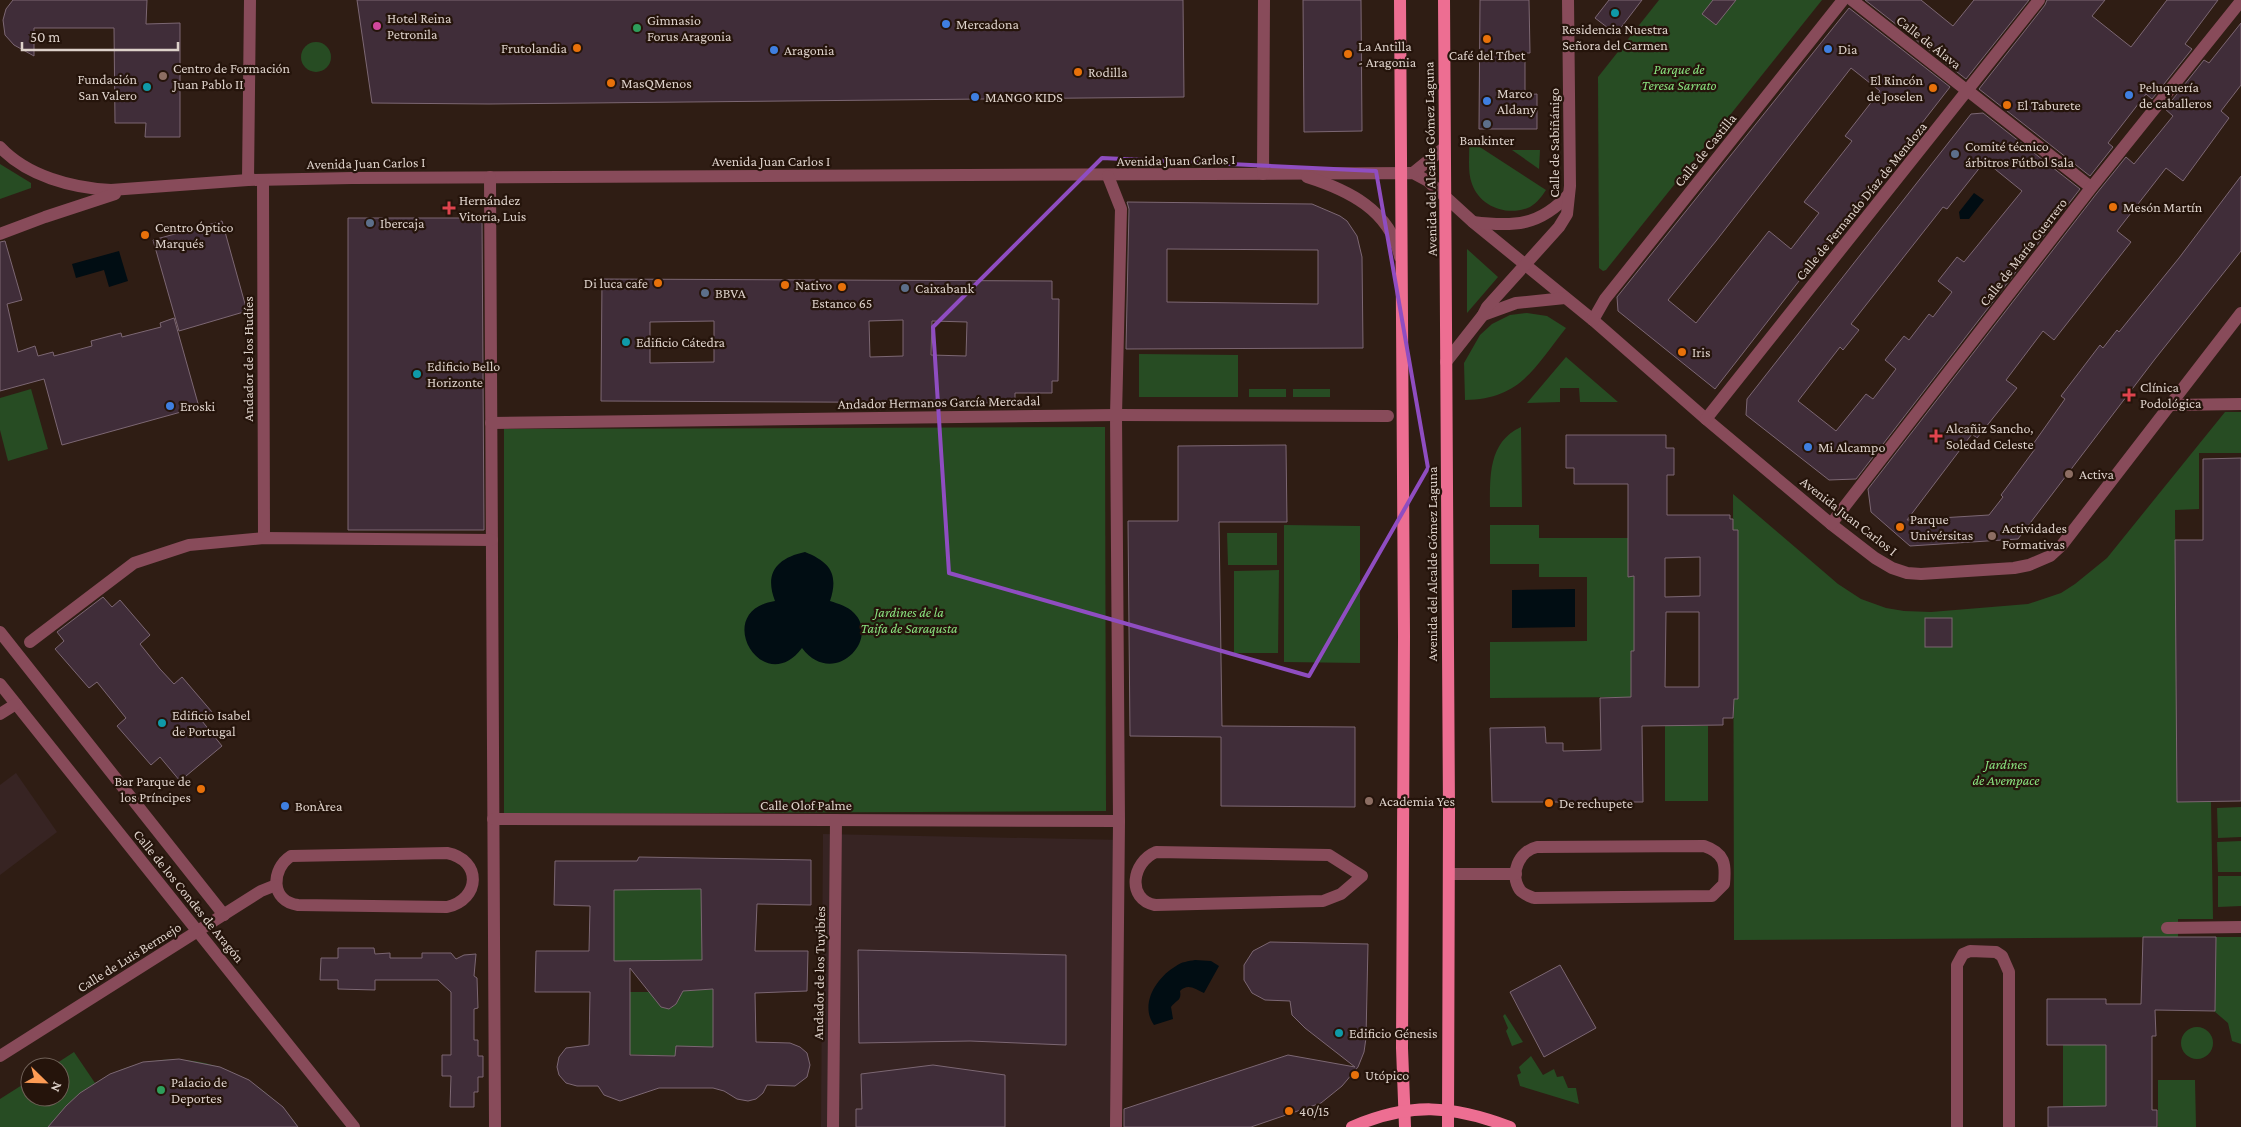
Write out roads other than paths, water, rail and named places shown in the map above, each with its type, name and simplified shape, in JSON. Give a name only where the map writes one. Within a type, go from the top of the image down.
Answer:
[{"type":"main road","name":"Avenida del Alcalde Gómez Laguna","points":[[1400,0],[1407,174],[1402,267],[1404,616],[1402,1048],[1405,1127]]},
{"type":"main road","name":"Avenida del Alcalde Gómez Laguna","points":[[1444,0],[1449,874],[1448,1127]]},
{"type":"main road","points":[[1352,1127],[1405,1111],[1419,1110],[1449,1110],[1469,1113],[1510,1127]]},
{"type":"street","points":[[248,180],[250,0]]},
{"type":"street","points":[[1263,174],[1264,0]]},
{"type":"street","name":"Calle de Sabiñánigo","points":[[1446,362],[1483,315],[1487,307],[1563,222],[1569,207],[1568,0]]},
{"type":"street","name":"Calle de Castilla","points":[[1593,320],[1605,299],[1843,0]]},
{"type":"street","name":"Calle de Álava","points":[[1852,0],[2088,184]]},
{"type":"street","name":"Calle de Fernando Díaz de Mendoza","points":[[1706,419],[2039,0]]},
{"type":"street","name":"Calle de María Guerrero","points":[[1831,524],[2085,196],[2241,1]]},
{"type":"street","name":"Avenida Juan Carlos I","points":[[0,147],[16,161],[56,180],[92,189],[130,190],[248,180],[490,177],[1407,174],[1428,181],[1473,222],[1593,320],[1706,419],[1831,524],[1875,558],[1892,568],[1907,573],[1921,574],[2014,568],[2029,565],[2050,556],[2062,545],[2241,313]]},
{"type":"street","points":[[1407,174],[1444,148]]},
{"type":"street","name":"Avenida del Alcalde Gómez Laguna","points":[[1295,174],[1349,192],[1371,207],[1391,234],[1398,249],[1402,267]]},
{"type":"street","points":[[1108,176],[1121,209],[1116,415],[1119,821],[1116,1127]]},
{"type":"street","points":[[490,177],[494,1127]]},
{"type":"street","name":"Andador de los Hudíes","points":[[263,180],[264,538]]},
{"type":"street","name":"Avenida Juan Carlos I","points":[[0,234],[69,208],[130,190]]},
{"type":"street","points":[[1473,222],[1506,225],[1534,220],[1552,211],[1568,194]]},
{"type":"street","points":[[1483,315],[1516,303],[1565,298]]},
{"type":"street","points":[[2170,404],[2241,404]]},
{"type":"street","name":"Andador Hermanos García Mercadal","points":[[491,423],[1116,415],[1388,416]]},
{"type":"street","points":[[30,642],[134,563],[189,546],[264,538],[492,540]]},
{"type":"street","name":"Calle de los Condes de Aragón","points":[[0,632],[224,915]]},
{"type":"street","name":"Calle de los Condes de Aragón","points":[[0,684],[354,1127]]},
{"type":"street","points":[[0,714],[16,704]]},
{"type":"street","name":"Calle Olof Palme","points":[[493,819],[1119,821]]},
{"type":"street","name":"Andador de los Tuyibíes","points":[[833,1127],[836,820]]},
{"type":"street","points":[[1704,846],[1714,849],[1720,854],[1725,872],[1724,884],[1718,892],[1712,896],[1704,897],[1534,898],[1520,890],[1516,874],[1519,860],[1524,853],[1530,848],[1546,847],[1704,846]]},
{"type":"street","points":[[1156,852],[1329,855],[1362,876],[1341,894],[1323,901],[1155,905],[1146,903],[1139,896],[1136,882],[1138,868],[1142,860],[1156,852]]},
{"type":"street","points":[[447,853],[463,859],[469,865],[473,878],[469,895],[463,901],[447,907],[298,905],[291,904],[281,897],[276,885],[278,870],[283,862],[291,856],[447,853]]},
{"type":"street","points":[[1449,874],[1516,874]]},
{"type":"street","name":"Calle de Luis Bermejo","points":[[0,1056],[261,891],[276,885]]},
{"type":"street","points":[[2167,928],[2241,926]]},
{"type":"street","points":[[1957,1127],[1958,965],[1963,954],[1970,951],[1996,952],[2002,956],[2009,972],[2009,1127]]},
{"type":"place","name":"Residencia Nuestra Señora del Carmen","points":[[1615,13]]},
{"type":"place","name":"Mercadona","points":[[946,24]]},
{"type":"place","name":"Hotel Reina Petronila","points":[[377,26]]},
{"type":"place","name":"Gimnasio Forus Aragonia","points":[[637,28]]},
{"type":"place","name":"Café del Tíbet","points":[[1487,39]]},
{"type":"place","name":"Frutolandia","points":[[577,48]]},
{"type":"place","name":"Dia","points":[[1828,49]]},
{"type":"place","name":"Aragonia","points":[[774,50]]},
{"type":"place","name":"La Antilla - Aragonia","points":[[1348,54]]},
{"type":"place","name":"Rodilla","points":[[1078,72]]},
{"type":"place","name":"Centro de Formación Juan Pablo II","points":[[163,76]]},
{"type":"place","name":"MasQMenos","points":[[611,83]]},
{"type":"place","name":"Fundación San Valero","points":[[147,87]]},
{"type":"place","name":"El Rincón de Joselen","points":[[1933,88]]},
{"type":"place","name":"Peluquería de caballeros","points":[[2129,95]]},
{"type":"place","name":"MANGO KIDS","points":[[975,97]]},
{"type":"place","name":"Marco Aldany","points":[[1487,101]]},
{"type":"place","name":"El Taburete","points":[[2007,105]]},
{"type":"place","name":"Bankinter","points":[[1487,124]]},
{"type":"place","name":"Comité técnico árbitros Fútbol Sala","points":[[1955,154]]},
{"type":"place","name":"Mesón Martín","points":[[2113,207]]},
{"type":"place","name":"Hernández Vitoria, Luis","points":[[449,208]]},
{"type":"place","name":"Ibercaja","points":[[370,223]]},
{"type":"place","name":"Centro Óptico Marqués","points":[[145,235]]},
{"type":"place","name":"Di luca cafe","points":[[658,283]]},
{"type":"place","name":"Nativo","points":[[785,285]]},
{"type":"place","name":"Estanco 65","points":[[842,287]]},
{"type":"place","name":"Caixabank","points":[[905,288]]},
{"type":"place","name":"BBVA","points":[[705,293]]},
{"type":"place","name":"Edificio Cátedra","points":[[626,342]]},
{"type":"place","name":"Iris","points":[[1682,352]]},
{"type":"place","name":"Edificio Bello Horizonte","points":[[417,374]]},
{"type":"place","name":"Clínica Podológica","points":[[2129,395]]},
{"type":"place","name":"Eroski","points":[[170,406]]},
{"type":"place","name":"Alcañiz Sancho, Soledad Celeste","points":[[1936,436]]},
{"type":"place","name":"Mi Alcampo","points":[[1808,447]]},
{"type":"place","name":"Activa","points":[[2069,474]]},
{"type":"place","name":"Parque Univérsitas","points":[[1900,527]]},
{"type":"place","name":"Actividades Formativas","points":[[1992,536]]},
{"type":"place","name":"Edificio Isabel de Portugal","points":[[162,723]]},
{"type":"place","name":"Bar Parque de los Príncipes","points":[[201,789]]},
{"type":"place","name":"Academia Yes","points":[[1369,801]]},
{"type":"place","name":"De rechupete","points":[[1549,803]]},
{"type":"place","name":"BonÀrea","points":[[285,806]]},
{"type":"place","name":"Edificio Génesis","points":[[1339,1033]]},
{"type":"place","name":"Utópico","points":[[1355,1075]]},
{"type":"place","name":"Palacio de Deportes","points":[[161,1090]]},
{"type":"place","name":"40/15","points":[[1289,1111]]},
{"type":"park label","name":"Parque de Teresa Sarrato","points":[[1679,78]]},
{"type":"park label","name":"Jardines de la Taifa de Saraqusta","points":[[909,620]]},
{"type":"park label","name":"Jardines de Avempace","points":[[2006,772]]}]
